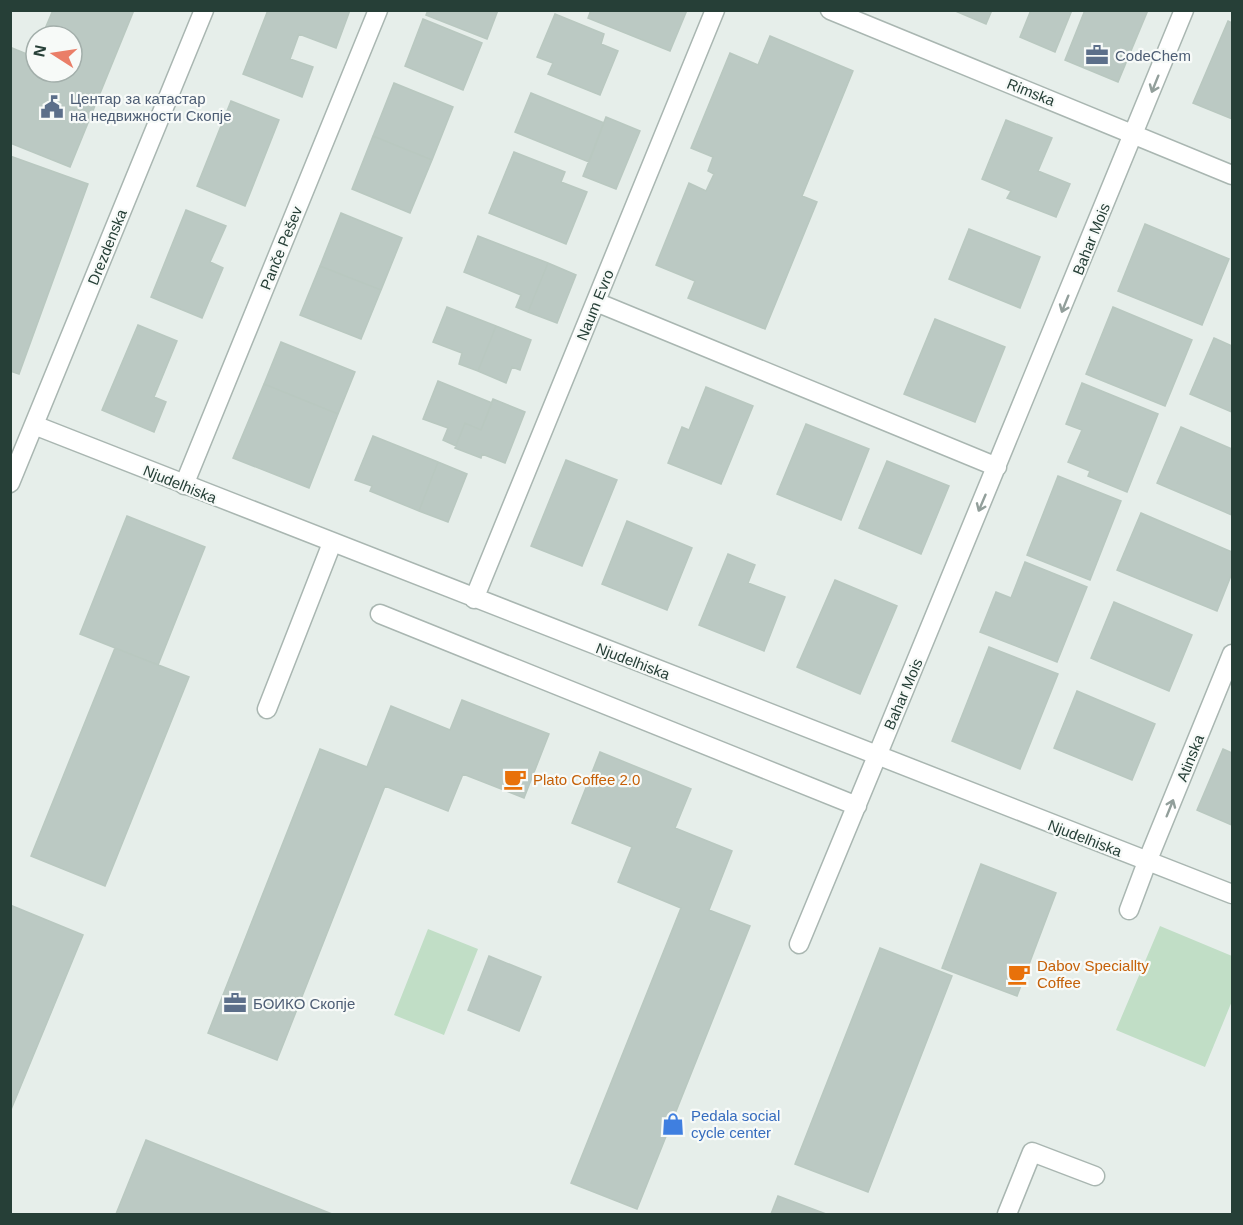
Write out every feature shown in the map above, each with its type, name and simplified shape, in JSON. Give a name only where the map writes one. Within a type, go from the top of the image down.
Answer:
[{"type":"street","name":"Drezdenska","points":[[10,483],[18,445],[34,425],[204,10]]},
{"type":"street","name":"Panče Pešev","points":[[184,485],[378,10]]},
{"type":"street","name":"Naum Evro","points":[[474,599],[715,10]]},
{"type":"street","name":"Rimska","points":[[830,10],[1233,175]]},
{"type":"street","name":"Bahar Mois","points":[[799,944],[1184,10]]},
{"type":"street","points":[[596,302],[997,466]]},
{"type":"street","name":"Njudelhiska","points":[[34,425],[1233,894]]},
{"type":"street","points":[[267,709],[332,543]]},
{"type":"street","points":[[380,614],[857,806]]},
{"type":"street","name":"Atinska","points":[[1129,910],[1233,654]]},
{"type":"street","points":[[1007,1215],[1032,1152],[1095,1176]]},
{"type":"green space","points":[[1160,926],[1232,956],[1232,1001],[1205,1067],[1116,1030]]},
{"type":"green space","points":[[428,929],[478,949],[444,1035],[394,1015]]},
{"type":"building","name":"Центар за катастар на недвижности Скопје","points":[[53,10],[134,10],[70,167],[10,143],[10,47],[24,53],[24,84],[84,84],[84,24],[47,24]]},
{"type":"building","points":[[268,10],[350,10],[336,48],[299,34],[290,59],[313,67],[302,97],[243,74]]},
{"type":"building","points":[[428,10],[498,10],[487,39],[426,15]]},
{"type":"building","points":[[591,10],[687,10],[670,51],[588,18]]},
{"type":"building","points":[[953,10],[992,10],[986,24]]},
{"type":"building","points":[[1031,10],[1072,10],[1055,52],[1020,37]]},
{"type":"building","points":[[1085,10],[1148,10],[1118,82],[1065,60]]},
{"type":"building","points":[[555,14],[604,34],[601,44],[618,51],[600,95],[548,74],[553,63],[537,57]]},
{"type":"building","points":[[423,19],[482,43],[463,90],[405,66]]},
{"type":"building","points":[[1228,21],[1232,23],[1232,119],[1193,103]]},
{"type":"building","points":[[770,36],[853,71],[802,196],[817,202],[765,329],[688,298],[695,281],[656,265],[689,183],[706,191],[714,174],[708,171],[713,157],[691,148],[730,53],[758,65]]},
{"type":"building","points":[[394,83],[453,107],[432,160],[373,136]]},
{"type":"building","points":[[531,93],[604,123],[589,162],[515,132]]},
{"type":"building","points":[[231,101],[279,120],[245,206],[197,186]]},
{"type":"building","points":[[606,117],[640,131],[616,189],[583,176]]},
{"type":"building","points":[[1006,120],[1052,138],[1038,171],[1070,184],[1056,217],[1007,198],[1011,191],[982,179]]},
{"type":"building","points":[[373,136],[432,160],[410,213],[352,189]]},
{"type":"building","points":[[514,152],[565,172],[561,182],[587,192],[566,244],[489,213]]},
{"type":"building","points":[[10,156],[88,184],[19,374],[10,371]]},
{"type":"building","points":[[186,210],[226,226],[210,262],[223,268],[202,318],[151,297]]},
{"type":"building","points":[[341,213],[402,238],[381,290],[320,266]]},
{"type":"building","points":[[1145,224],[1229,259],[1202,325],[1118,291]]},
{"type":"building","points":[[969,229],[1040,257],[1020,308],[949,279]]},
{"type":"building","points":[[478,236],[548,263],[528,312],[516,307],[521,295],[464,272]]},
{"type":"building","points":[[548,263],[576,275],[557,323],[528,312]]},
{"type":"building","points":[[320,266],[381,290],[361,339],[300,315]]},
{"type":"building","points":[[447,307],[496,326],[478,371],[459,364],[462,353],[433,342]]},
{"type":"building","points":[[1113,307],[1192,340],[1165,406],[1086,374]]},
{"type":"building","points":[[935,319],[1005,347],[975,422],[904,394]]},
{"type":"building","points":[[138,325],[177,341],[154,397],[166,402],[154,432],[102,410]]},
{"type":"building","points":[[496,326],[531,340],[520,370],[512,367],[506,383],[478,371]]},
{"type":"building","points":[[1214,338],[1232,346],[1232,412],[1190,394]]},
{"type":"building","points":[[281,342],[355,372],[338,414],[264,384]]},
{"type":"building","points":[[438,381],[492,403],[481,430],[465,423],[456,446],[443,440],[448,428],[423,419]]},
{"type":"building","points":[[1082,383],[1158,414],[1127,492],[1088,476],[1090,471],[1068,462],[1082,430],[1066,424]]},
{"type":"building","points":[[264,384],[338,414],[309,488],[233,458]]},
{"type":"building","points":[[706,387],[753,406],[721,484],[668,463],[682,427],[689,430]]},
{"type":"building","points":[[493,399],[525,412],[505,463],[482,454],[481,458],[455,448],[465,423],[481,430]]},
{"type":"building","points":[[806,424],[869,449],[841,520],[777,494]]},
{"type":"building","points":[[1181,427],[1232,449],[1232,515],[1157,483]]},
{"type":"building","points":[[373,436],[438,462],[419,511],[370,491],[372,486],[355,480]]},
{"type":"building","points":[[566,460],[617,480],[582,566],[531,546]]},
{"type":"building","points":[[887,461],[949,486],[921,554],[859,528]]},
{"type":"building","points":[[438,462],[467,474],[448,522],[419,511]]},
{"type":"building","points":[[1058,476],[1121,501],[1090,580],[1027,555]]},
{"type":"building","points":[[1141,513],[1232,552],[1232,573],[1217,611],[1117,570]]},
{"type":"building","points":[[127,516],[205,547],[158,665],[80,634]]},
{"type":"building","points":[[627,521],[692,548],[667,610],[602,584]]},
{"type":"building","points":[[728,554],[755,565],[748,583],[785,597],[764,651],[699,625]]},
{"type":"building","points":[[1025,562],[1087,587],[1057,662],[980,632],[996,592],[1011,598]]},
{"type":"building","points":[[835,580],[897,606],[860,694],[797,667]]},
{"type":"building","points":[[1114,602],[1192,635],[1169,691],[1091,658]]},
{"type":"building","points":[[989,647],[1058,674],[1020,769],[952,741]]},
{"type":"building","points":[[115,648],[189,677],[105,886],[31,856]]},
{"type":"building","points":[[1077,691],[1155,724],[1132,780],[1054,748]]},
{"type":"building","points":[[462,700],[549,734],[524,798],[463,774],[448,811],[385,786],[277,1060],[208,1033],[320,749],[367,767],[391,706],[450,730]]},
{"type":"building","points":[[1223,749],[1232,753],[1232,825],[1197,810]]},
{"type":"building","points":[[600,752],[691,789],[675,828],[732,851],[709,910],[750,926],[637,1209],[571,1183],[681,908],[618,882],[632,847],[572,823]]},
{"type":"building","points":[[981,864],[1056,893],[1017,996],[942,968]]},
{"type":"building","points":[[10,905],[83,935],[10,1112]]},
{"type":"building","points":[[880,948],[952,976],[868,1192],[795,1164]]},
{"type":"building","points":[[489,956],[541,977],[519,1031],[468,1010]]},
{"type":"building","points":[[146,1140],[332,1214],[116,1214]]},
{"type":"building","points":[[778,1196],[826,1214],[771,1214]]},
{"type":"place","name":"CodeChem","points":[[1097,55]]},
{"type":"place","name":"Центар за катастар на недвижности Скопје","points":[[52,107]]},
{"type":"place","name":"Plato Coffee 2.0","points":[[515,779]]},
{"type":"place","name":"Dabov Speciallty Coffee","points":[[1019,974]]},
{"type":"place","name":"БОИКО Скопје","points":[[235,1003]]},
{"type":"place","name":"Pedala social cycle center","points":[[673,1124]]}]
